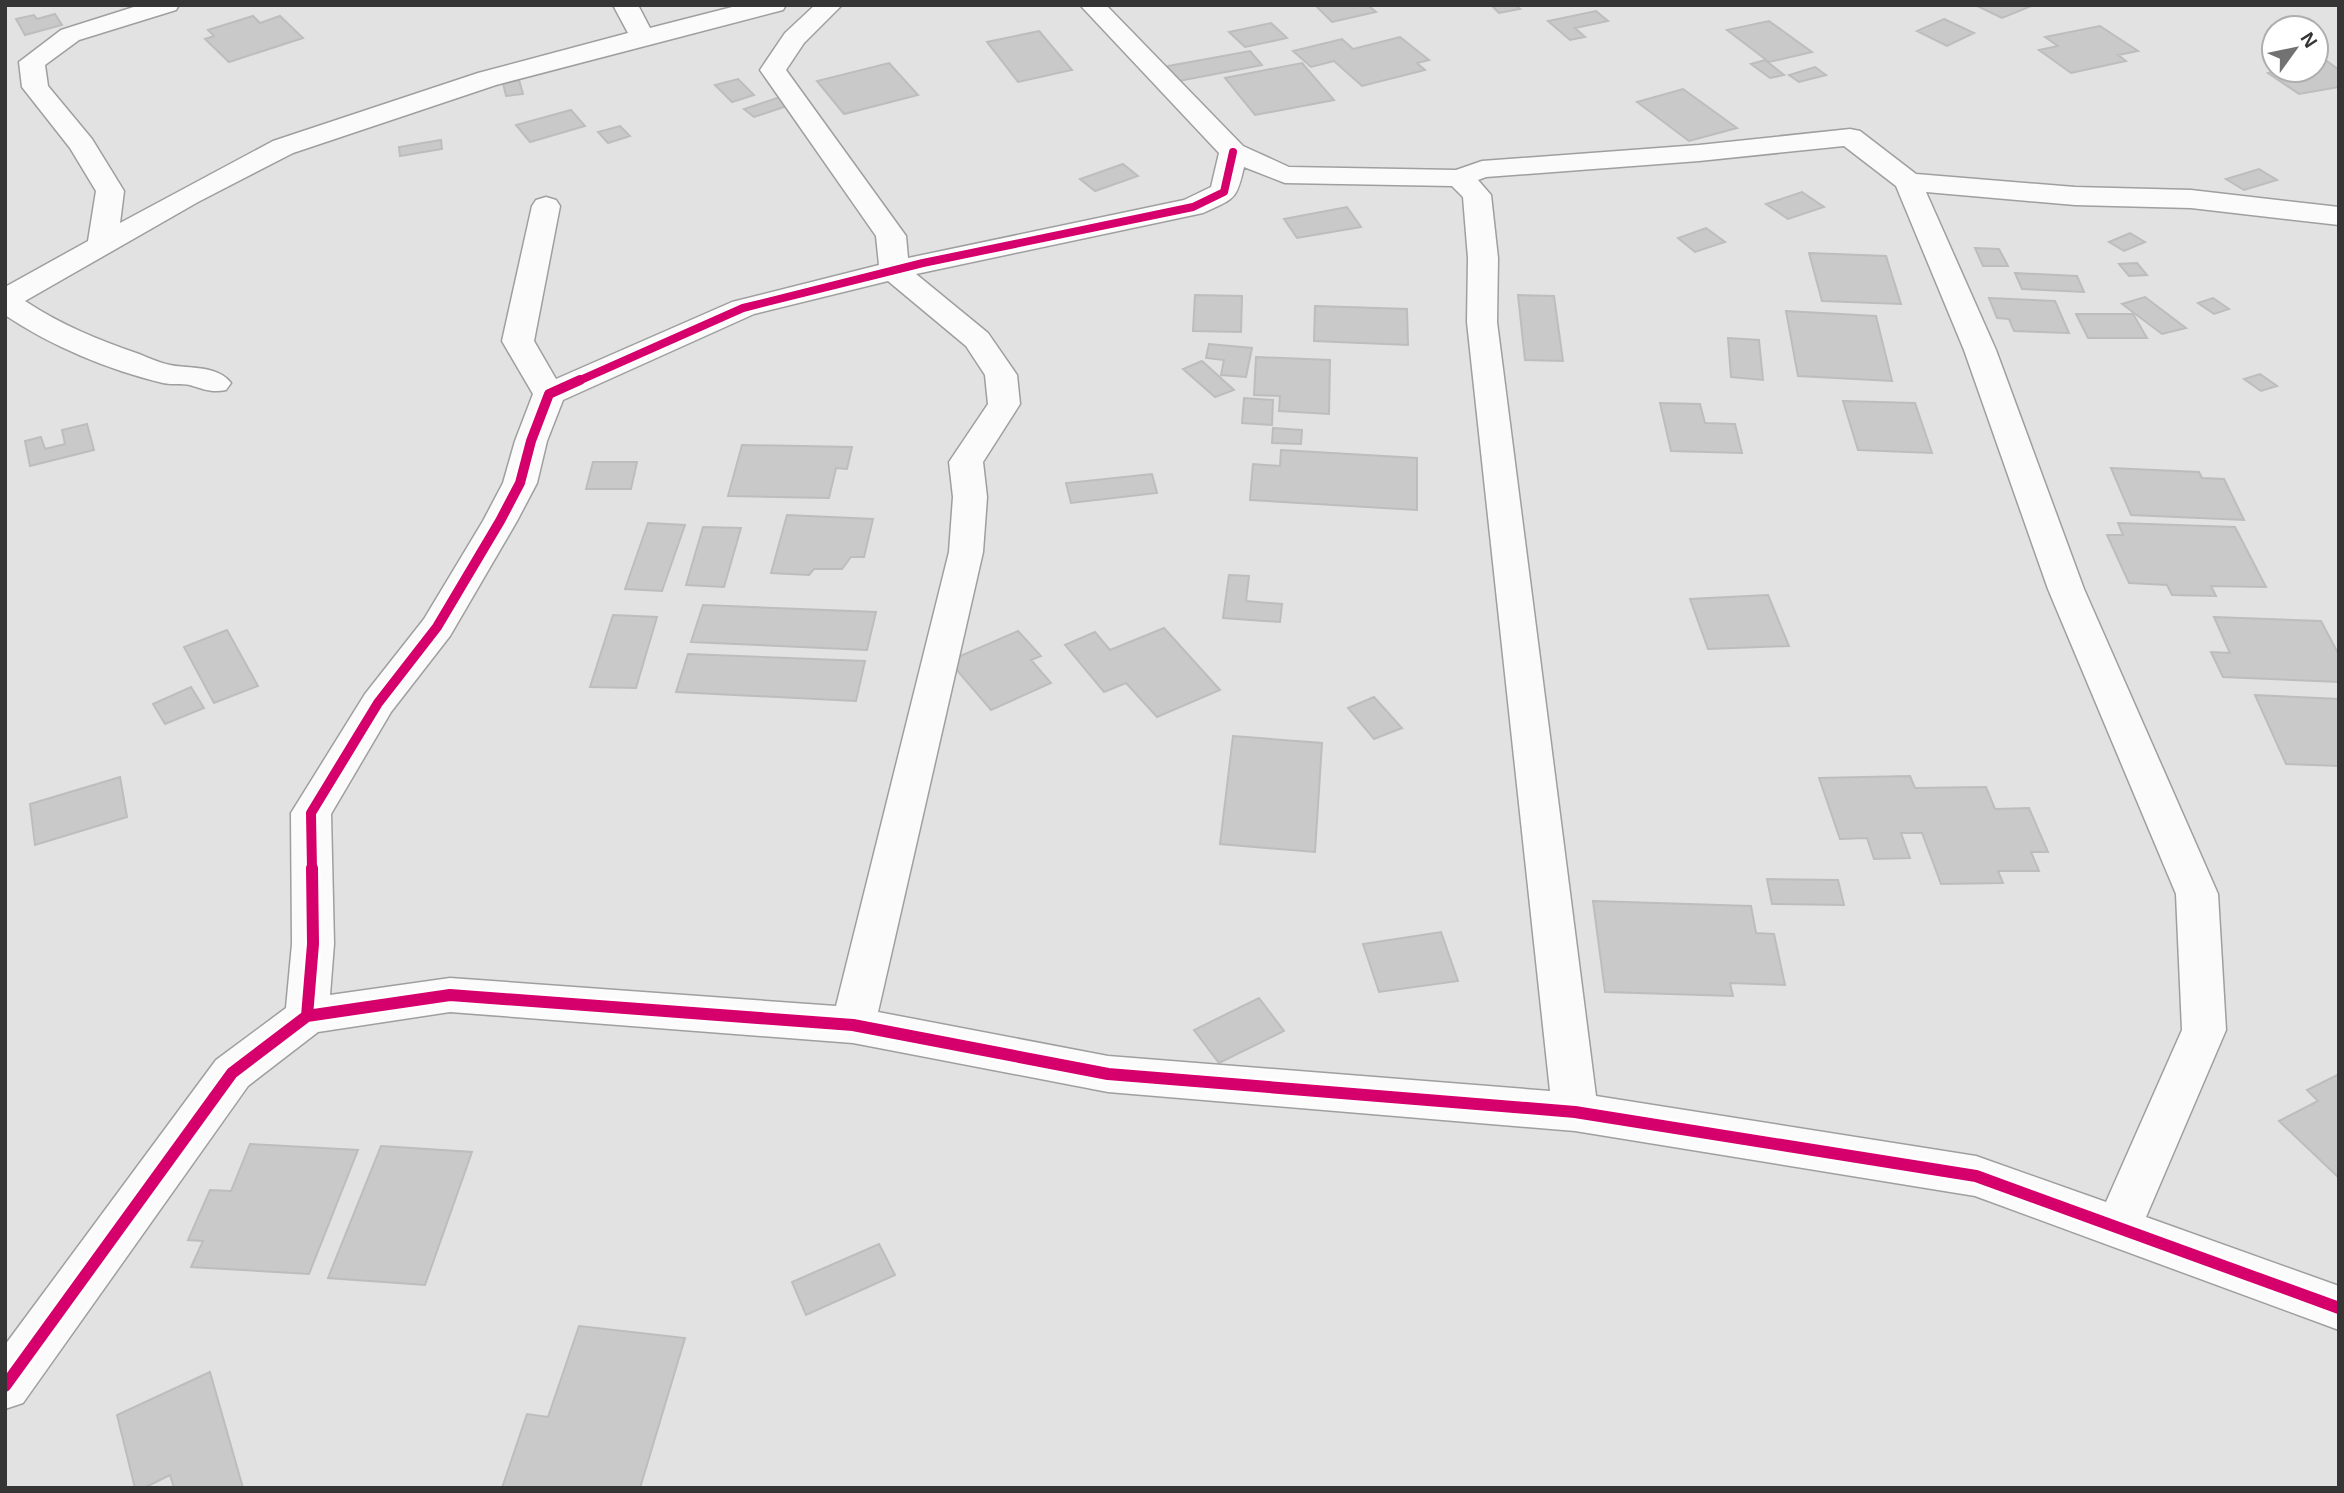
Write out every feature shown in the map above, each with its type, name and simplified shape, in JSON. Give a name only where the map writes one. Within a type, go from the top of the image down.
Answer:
[{"type":"street","points":[[102,245],[110,191],[82,145],[35,88],[32,62],[70,36],[167,5]]},
{"type":"street","points":[[625,5],[643,37]]},
{"type":"street","points":[[215,383],[189,375],[168,375],[99,351],[45,328],[5,301],[283,147],[487,79],[694,23],[774,5]]},
{"type":"street","points":[[694,23],[719,26],[767,44],[794,38],[830,5]]},
{"type":"street","points":[[1092,5],[1233,152],[1285,175],[1459,178],[1482,169],[1699,153],[1850,138],[1908,183],[1980,350],[2066,589],[2197,894],[2204,1030],[2118,1228]]},
{"type":"street","points":[[767,44],[773,70],[891,236],[894,270],[977,340],[1001,375],[1004,404],[966,462],[970,497],[966,552],[853,1025]]},
{"type":"street","points":[[307,1016],[313,944],[311,813],[378,703],[438,627],[500,521],[520,483],[549,394],[743,309],[894,270],[1193,207],[1224,192],[1233,152]]},
{"type":"street","points":[[1459,178],[1477,195],[1483,258],[1482,322],[1575,1112]]},
{"type":"street","points":[[1908,183],[2075,196],[2191,199],[2339,216]]},
{"type":"street","points":[[545,206],[518,341],[549,394]]},
{"type":"street","points":[[5,1386],[232,1073],[307,1016],[450,995],[853,1025],[1108,1074],[1575,1112],[1976,1176],[2339,1308]]},
{"type":"building","points":[[1315,5],[1368,5],[1376,12],[1332,22]]},
{"type":"building","points":[[1491,5],[1515,5],[1520,9],[1499,13]]},
{"type":"building","points":[[2034,5],[2002,18],[1977,6]]},
{"type":"building","points":[[1596,11],[1608,21],[1575,28],[1585,37],[1570,40],[1548,21]]},
{"type":"building","points":[[55,14],[62,25],[25,35],[16,19],[34,15],[37,19]]},
{"type":"building","points":[[253,16],[260,23],[280,16],[303,38],[229,62],[205,39],[214,36],[208,30]]},
{"type":"building","points":[[1944,19],[1974,33],[1947,46],[1917,31]]},
{"type":"building","points":[[1769,21],[1812,52],[1769,62],[1727,30]]},
{"type":"building","points":[[1271,23],[1287,38],[1245,47],[1229,32]]},
{"type":"building","points":[[2100,26],[2138,51],[2118,55],[2126,61],[2071,73],[2039,50],[2058,46],[2045,37]]},
{"type":"building","points":[[1039,31],[1072,70],[1018,82],[987,42]]},
{"type":"building","points":[[1400,37],[1429,60],[1417,63],[1425,70],[1362,86],[1334,61],[1311,67],[1293,51],[1342,39],[1353,49]]},
{"type":"building","points":[[1250,51],[1262,65],[1174,82],[1163,67]]},
{"type":"building","points":[[1765,60],[1784,75],[1770,78],[1751,64]]},
{"type":"building","points":[[889,63],[918,95],[844,114],[817,81]]},
{"type":"building","points":[[1302,63],[1334,100],[1255,115],[1225,78]]},
{"type":"building","points":[[2330,63],[2339,70],[2339,87],[2299,94],[2284,84],[2330,84]]},
{"type":"building","points":[[1815,67],[1826,75],[1799,82],[1789,75]]},
{"type":"building","points":[[738,79],[754,95],[732,102],[715,85]]},
{"type":"building","points":[[519,80],[523,94],[506,96],[503,83]]},
{"type":"building","points":[[1683,89],[1737,128],[1689,141],[1637,102]]},
{"type":"building","points":[[780,97],[790,105],[754,117],[744,109]]},
{"type":"building","points":[[571,110],[585,126],[530,142],[516,125]]},
{"type":"building","points":[[620,126],[630,136],[608,143],[598,132]]},
{"type":"building","points":[[441,140],[442,149],[400,156],[399,147]]},
{"type":"building","points":[[1123,164],[1138,176],[1095,191],[1080,179]]},
{"type":"building","points":[[2259,169],[2277,180],[2244,190],[2226,179]]},
{"type":"building","points":[[1802,192],[1824,207],[1788,219],[1766,204]]},
{"type":"building","points":[[1347,207],[1361,227],[1297,238],[1284,219]]},
{"type":"building","points":[[1706,228],[1725,242],[1695,252],[1678,238]]},
{"type":"building","points":[[2130,233],[2145,242],[2124,251],[2109,242]]},
{"type":"building","points":[[1975,248],[1999,249],[2008,266],[1983,266]]},
{"type":"building","points":[[1809,253],[1886,256],[1901,304],[1822,301]]},
{"type":"building","points":[[2137,263],[2147,275],[2129,276],[2119,264]]},
{"type":"building","points":[[2015,273],[2077,276],[2084,292],[2022,289]]},
{"type":"building","points":[[1195,295],[1242,296],[1241,332],[1193,331]]},
{"type":"building","points":[[1518,295],[1554,296],[1563,361],[1525,360]]},
{"type":"building","points":[[2145,297],[2186,328],[2162,334],[2122,304]]},
{"type":"building","points":[[1989,298],[2055,301],[2069,333],[2014,331],[2009,319],[1997,318]]},
{"type":"building","points":[[2213,298],[2229,309],[2214,314],[2198,303]]},
{"type":"building","points":[[1315,306],[1407,309],[1408,345],[1314,341]]},
{"type":"building","points":[[1786,311],[1876,316],[1892,381],[1798,376]]},
{"type":"building","points":[[2076,314],[2133,314],[2147,338],[2088,338]]},
{"type":"building","points":[[1728,338],[1759,340],[1763,380],[1731,377]]},
{"type":"building","points":[[1209,344],[1252,348],[1246,377],[1221,375],[1224,360],[1206,358]]},
{"type":"building","points":[[1256,357],[1330,360],[1329,414],[1279,411],[1280,396],[1254,395]]},
{"type":"building","points":[[1202,361],[1234,390],[1215,397],[1183,369]]},
{"type":"building","points":[[2260,374],[2277,386],[2261,391],[2244,379]]},
{"type":"building","points":[[1244,398],[1273,400],[1272,425],[1242,423]]},
{"type":"building","points":[[1843,401],[1915,403],[1932,453],[1858,450]]},
{"type":"building","points":[[1660,403],[1700,404],[1705,423],[1735,424],[1742,453],[1671,451]]},
{"type":"building","points":[[87,424],[94,450],[30,466],[25,441],[41,437],[45,449],[65,444],[62,430]]},
{"type":"building","points":[[1273,428],[1302,430],[1301,444],[1272,443]]},
{"type":"building","points":[[742,445],[852,447],[847,469],[836,468],[829,498],[728,496]]},
{"type":"building","points":[[1281,450],[1417,458],[1417,510],[1250,500],[1253,464],[1280,466]]},
{"type":"building","points":[[593,462],[637,462],[631,489],[586,489]]},
{"type":"building","points":[[2111,468],[2199,472],[2202,478],[2224,479],[2244,520],[2131,515]]},
{"type":"building","points":[[1152,474],[1157,493],[1071,503],[1066,483]]},
{"type":"building","points":[[787,515],[873,519],[864,557],[851,557],[842,569],[814,569],[809,575],[771,573]]},
{"type":"building","points":[[648,523],[685,525],[662,591],[625,589]]},
{"type":"building","points":[[2118,523],[2235,527],[2266,587],[2211,586],[2216,596],[2172,595],[2167,585],[2129,583],[2107,535],[2123,535]]},
{"type":"building","points":[[703,527],[741,528],[724,587],[686,585]]},
{"type":"building","points":[[1229,575],[1249,576],[1246,601],[1282,604],[1280,622],[1223,618]]},
{"type":"building","points":[[1768,595],[1789,646],[1708,649],[1690,599]]},
{"type":"building","points":[[703,605],[876,612],[867,650],[691,642]]},
{"type":"building","points":[[613,615],[657,617],[636,688],[590,687]]},
{"type":"building","points":[[2214,617],[2321,621],[2339,655],[2339,682],[2223,677],[2211,652],[2230,653]]},
{"type":"building","points":[[1164,628],[1220,690],[1157,717],[1126,683],[1104,692],[1065,645],[1095,632],[1110,650]]},
{"type":"building","points":[[227,630],[258,686],[214,703],[184,647]]},
{"type":"building","points":[[1018,631],[1041,656],[1031,660],[1051,683],[991,710],[949,661]]},
{"type":"building","points":[[688,654],[865,661],[856,701],[676,692]]},
{"type":"building","points":[[191,687],[204,708],[165,724],[153,704]]},
{"type":"building","points":[[2255,695],[2339,699],[2339,766],[2286,764]]},
{"type":"building","points":[[1374,697],[1402,728],[1374,739],[1348,708]]},
{"type":"building","points":[[1233,736],[1322,743],[1315,852],[1220,844]]},
{"type":"building","points":[[1910,776],[1915,788],[1986,787],[1995,809],[2029,808],[2048,852],[2031,852],[2039,871],[1998,871],[2003,883],[1941,884],[1922,833],[1901,833],[1910,858],[1874,859],[1867,838],[1840,839],[1819,778]]},
{"type":"building","points":[[120,777],[127,817],[35,845],[30,804]]},
{"type":"building","points":[[1767,879],[1838,880],[1844,905],[1772,904]]},
{"type":"building","points":[[1593,901],[1751,906],[1756,933],[1774,934],[1785,985],[1730,983],[1733,996],[1605,992]]},
{"type":"building","points":[[1441,932],[1458,981],[1379,992],[1363,944]]},
{"type":"building","points":[[1259,998],[1284,1031],[1219,1063],[1194,1030]]},
{"type":"building","points":[[2339,1074],[2339,1178],[2279,1121],[2318,1101],[2307,1090]]},
{"type":"building","points":[[250,1144],[358,1150],[309,1274],[191,1267],[203,1241],[188,1240],[210,1190],[231,1191]]},
{"type":"building","points":[[381,1146],[472,1152],[425,1285],[328,1278]]},
{"type":"building","points":[[879,1244],[895,1275],[806,1315],[792,1282]]},
{"type":"building","points":[[579,1326],[685,1338],[640,1488],[502,1488],[527,1414],[548,1417]]},
{"type":"building","points":[[210,1372],[243,1488],[174,1488],[170,1475],[144,1488],[135,1488],[117,1415]]},
{"type":"cycle path","points":[[307,1016],[313,944],[311,813],[378,703],[437,627],[500,521],[520,483],[531,441],[549,394],[743,308],[923,263],[1193,207],[1224,192],[1233,152]]},
{"type":"cycle path","points":[[5,1386],[232,1073],[307,1016],[450,995],[853,1025],[1108,1074],[1575,1112],[1976,1176],[2339,1308]]}]
